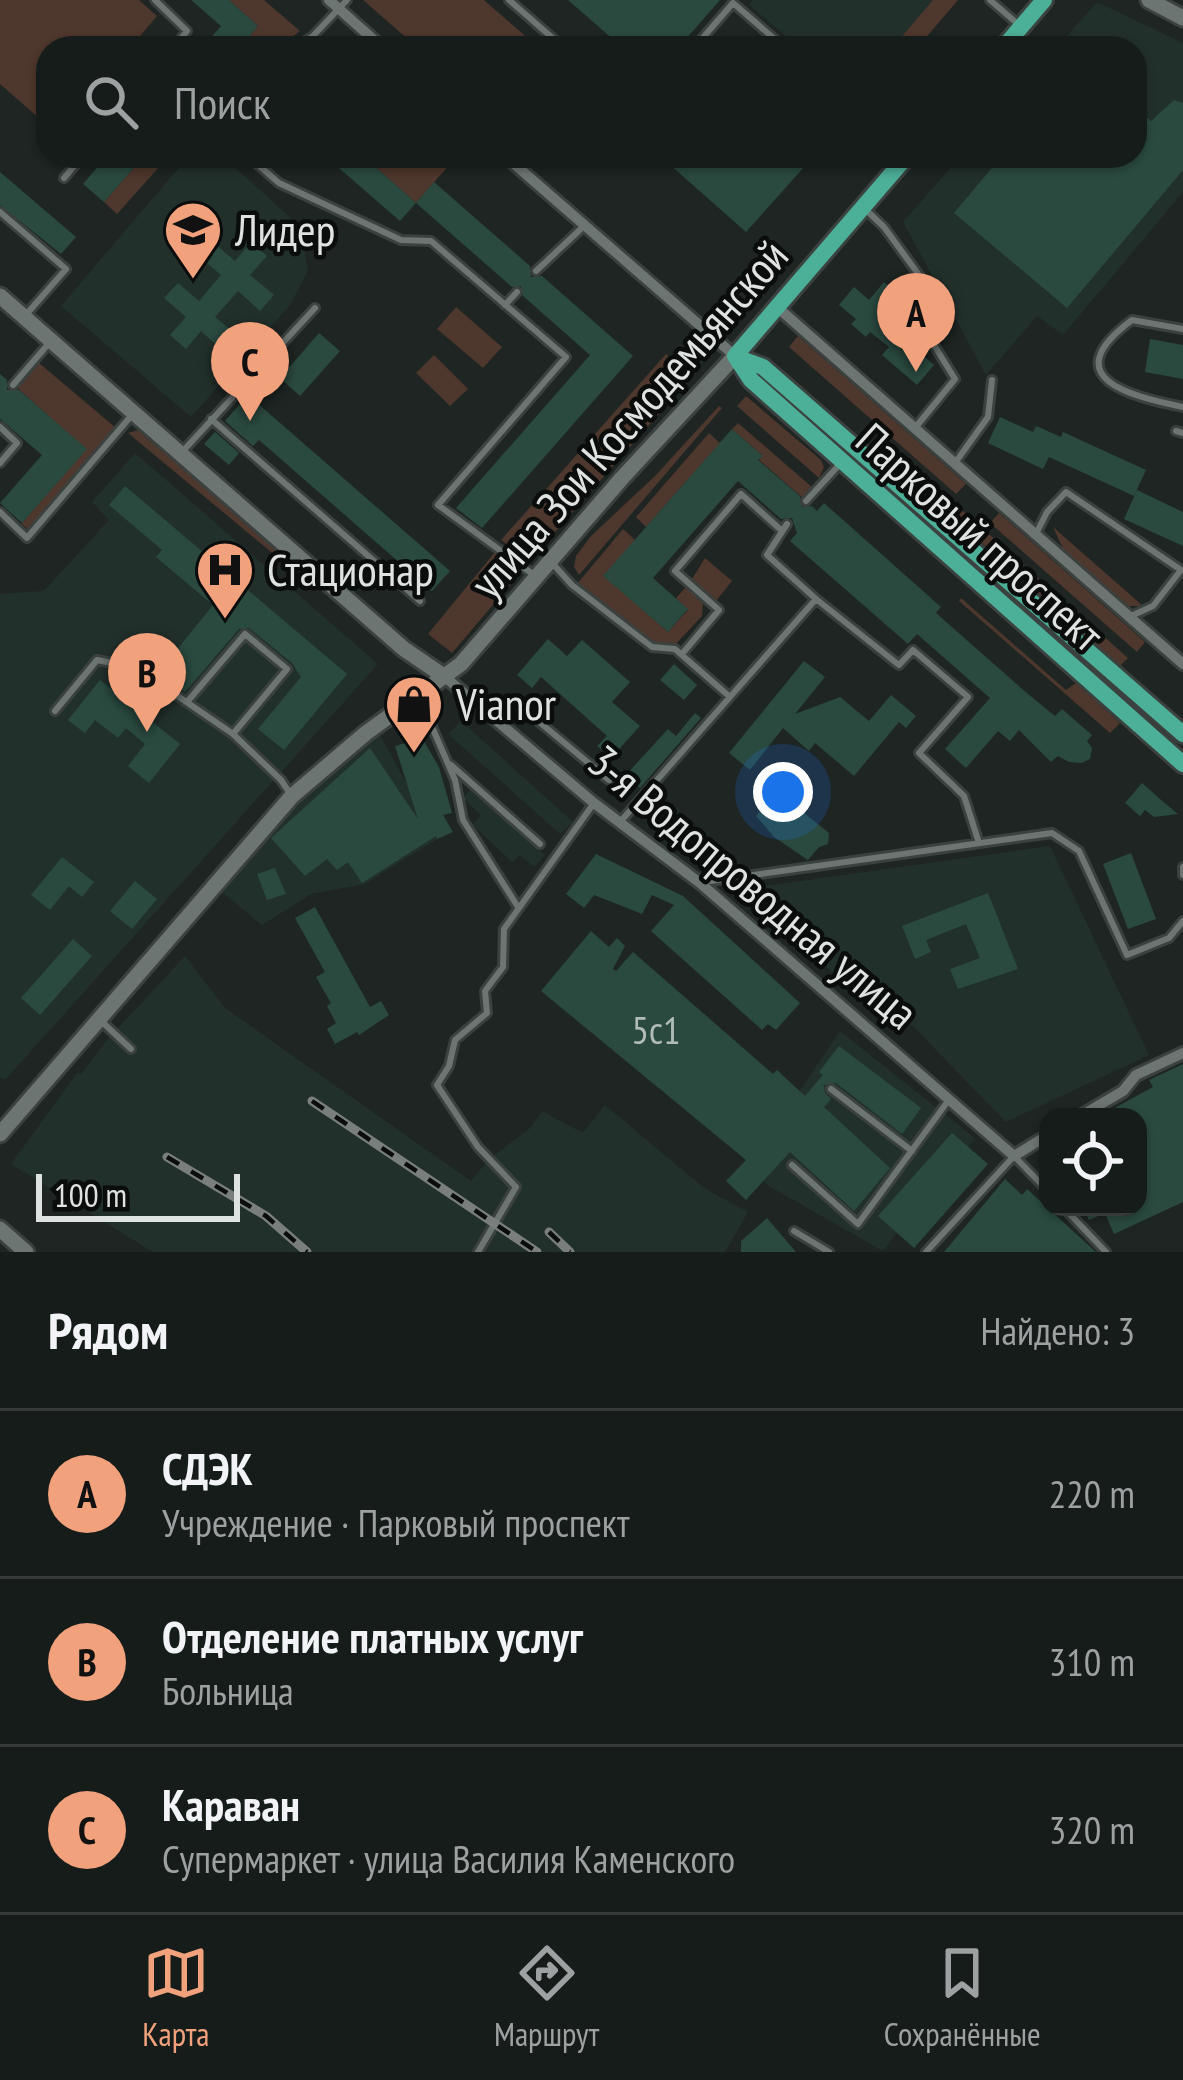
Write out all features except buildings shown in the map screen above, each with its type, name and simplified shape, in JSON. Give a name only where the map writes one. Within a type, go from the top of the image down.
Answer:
[{"type":"main road","points":[[1014,36],[1044,0]]},
{"type":"main road","points":[[1150,0],[1183,18]]},
{"type":"main road","name":"улица Зои Космодемьянской","points":[[0,1134],[292,796],[331,760],[472,652],[896,168]]},
{"type":"main road","points":[[0,296],[404,649],[445,677]]},
{"type":"main road","name":"Парковый проспект","points":[[735,356],[751,380],[841,462],[1183,764]]},
{"type":"main road","name":"Парковый проспект","points":[[735,356],[763,367],[1183,734]]},
{"type":"main road","points":[[0,1229],[26,1252]]},
{"type":"street","points":[[338,3],[371,36]]},
{"type":"street","name":"Парковый проспект","points":[[519,168],[735,356]]},
{"type":"street","points":[[777,307],[1183,664]]},
{"type":"street","name":"3-я Водопроводная улица","points":[[445,677],[594,803],[700,883],[1014,1156]]},
{"type":"street","points":[[1093,1108],[1123,1090],[1136,1075],[1183,1053]]},
{"type":"street","points":[[1014,1156],[1039,1141]]},
{"type":"lane","points":[[155,0],[187,31],[183,36]]},
{"type":"lane","points":[[509,0],[551,36]]},
{"type":"lane","points":[[990,0],[1022,27]]},
{"type":"lane","points":[[313,36],[338,3]]},
{"type":"lane","points":[[704,36],[733,3],[770,36]]},
{"type":"lane","points":[[64,178],[73,168]]},
{"type":"lane","points":[[262,168],[279,183],[401,241],[431,241],[566,357],[438,506],[537,577]]},
{"type":"lane","points":[[862,206],[884,227],[924,282],[927,292],[921,324],[955,379],[915,428]]},
{"type":"lane","points":[[0,212],[66,269],[24,317]]},
{"type":"lane","points":[[536,271],[584,226]]},
{"type":"lane","points":[[505,305],[517,292]]},
{"type":"lane","points":[[181,454],[314,308]]},
{"type":"lane","points":[[1183,329],[1132,320],[1099,358],[1098,369],[1104,380],[1131,397],[1183,407]]},
{"type":"lane","points":[[14,385],[51,341]]},
{"type":"lane","points":[[955,464],[988,417],[992,380]]},
{"type":"lane","points":[[0,512],[27,538],[134,413]]},
{"type":"lane","points":[[211,419],[420,601]]},
{"type":"lane","points":[[0,427],[16,442],[0,463]]},
{"type":"lane","points":[[806,501],[841,462]]},
{"type":"lane","points":[[1036,534],[1047,512],[1066,492],[1182,570],[1153,607],[1130,616]]},
{"type":"lane","points":[[682,654],[719,610],[675,572],[740,494],[784,527],[767,555],[816,599],[899,665],[913,650],[968,697],[919,753],[964,796],[980,843]]},
{"type":"lane","points":[[550,561],[572,585],[652,647],[675,649],[730,697]]},
{"type":"lane","points":[[621,821],[816,599]]},
{"type":"lane","points":[[187,702],[245,634],[287,668],[233,734]]},
{"type":"lane","points":[[56,711],[97,660],[137,668],[233,734],[292,796]]},
{"type":"lane","points":[[418,696],[448,762],[463,820],[518,907]]},
{"type":"lane","points":[[482,707],[526,711],[609,780]]},
{"type":"lane","points":[[448,762],[540,844]]},
{"type":"lane","points":[[478,1252],[516,1187],[478,1147],[437,1085],[449,1066],[455,1040],[487,1013],[485,991],[503,967],[504,929],[594,803]]},
{"type":"lane","points":[[700,883],[1052,833],[1079,851],[1127,955],[1169,938],[1183,921]]},
{"type":"lane","points":[[97,1017],[131,1049]]},
{"type":"lane","points":[[831,1089],[912,1151]]},
{"type":"lane","points":[[792,1165],[858,1224],[950,1098]]},
{"type":"lane","points":[[926,1252],[1014,1156],[1039,1182]]},
{"type":"lane","points":[[1072,1216],[1106,1252]]},
{"type":"lane","points":[[794,1231],[829,1252]]},
{"type":"shaded area","points":[[0,0],[139,0],[157,16],[140,36],[36,36],[36,116],[0,84]]},
{"type":"shaded area","points":[[229,0],[264,0],[300,31],[294,36],[249,36],[258,26]]},
{"type":"shaded area","points":[[363,0],[484,0],[525,36],[404,36]]},
{"type":"shaded area","points":[[753,0],[933,0],[902,36],[786,36],[749,5]]},
{"type":"shaded area","points":[[933,0],[958,0],[927,36],[902,36]]},
{"type":"shaded area","points":[[1097,2],[1183,43],[1183,192],[1063,335],[1037,316],[986,375],[903,222],[950,168],[1147,168],[1147,36],[1067,36]]},
{"type":"shaded area","points":[[134,168],[158,168],[117,214],[104,202]]},
{"type":"shaded area","name":"Лидер","points":[[179,168],[235,168],[300,226],[308,271],[290,305],[191,417],[61,306]]},
{"type":"shaded area","points":[[377,168],[447,168],[416,203]]},
{"type":"shaded area","points":[[456,307],[502,347],[483,368],[437,329]]},
{"type":"shaded area","points":[[798,336],[966,484],[956,494],[789,347]]},
{"type":"shaded area","points":[[666,354],[691,378],[530,560],[501,540]]},
{"type":"shaded area","points":[[434,355],[468,389],[450,406],[416,373]]},
{"type":"shaded area","points":[[38,362],[116,428],[28,529],[21,524],[86,449],[16,387]]},
{"type":"shaded area","points":[[746,396],[821,460],[824,467],[819,478],[737,406]]},
{"type":"shaded area","points":[[722,408],[579,575],[574,567],[576,556],[591,536]]},
{"type":"shaded area","points":[[738,423],[813,488],[804,499],[732,429]]},
{"type":"shaded area","points":[[142,429],[289,557],[295,572],[128,433]]},
{"type":"shaded area","points":[[709,433],[720,443],[646,527],[636,517]]},
{"type":"shaded area","points":[[135,453],[378,664],[6,1079],[0,1078],[0,594],[44,591],[109,520],[92,502]]},
{"type":"shaded area","points":[[931,488],[946,496],[1128,658],[1120,666],[946,511]]},
{"type":"shaded area","points":[[999,513],[1145,642],[1137,652],[990,523]]},
{"type":"shaded area","points":[[1053,527],[1143,606],[1128,606],[1063,549]]},
{"type":"shaded area","points":[[623,529],[635,540],[604,576],[668,632],[688,610],[676,598],[686,587],[703,604],[702,616],[673,647],[652,645],[577,584]]},
{"type":"shaded area","points":[[495,552],[522,571],[452,653],[428,634]]},
{"type":"shaded area","points":[[705,558],[732,581],[716,601],[692,579]]},
{"type":"shaded area","points":[[961,598],[1066,690],[1076,683],[1120,723],[1110,733]]},
{"type":"shaded area","points":[[461,721],[573,822],[560,834],[448,734]]},
{"type":"shaded area","points":[[379,733],[437,839],[365,884],[311,894],[262,925],[218,889],[312,790]]},
{"type":"shaded area","points":[[470,790],[545,855],[534,867],[520,855],[512,862],[473,825],[481,815],[463,798]]},
{"type":"shaded area","points":[[1050,846],[1149,1055],[1006,1122],[897,1010],[870,1005],[738,890]]},
{"type":"shaded area","points":[[185,956],[225,1008],[471,1181],[489,1159],[529,1129],[542,1111],[583,1133],[605,1105],[704,1188],[748,1212],[725,1252],[153,1252],[11,1164],[77,1073],[81,1074]]},
{"type":"shaded area","points":[[840,1031],[976,1139],[946,1168],[883,1251],[767,1185],[750,1165]]},
{"type":"railway","points":[[312,1101],[537,1252]]},
{"type":"railway","points":[[167,1157],[266,1216],[307,1252]]},
{"type":"railway","points":[[549,1232],[570,1252]]},
{"type":"place","name":"Лидер","points":[[193,281]]},
{"type":"place","name":"СДЭК","points":[[916,372]]},
{"type":"place","name":"Караван","points":[[250,421]]},
{"type":"place","name":"Стационар","points":[[225,621]]},
{"type":"place","name":"Отделение платных услуг","points":[[147,732]]},
{"type":"place","name":"Vianor","points":[[414,755]]}]
